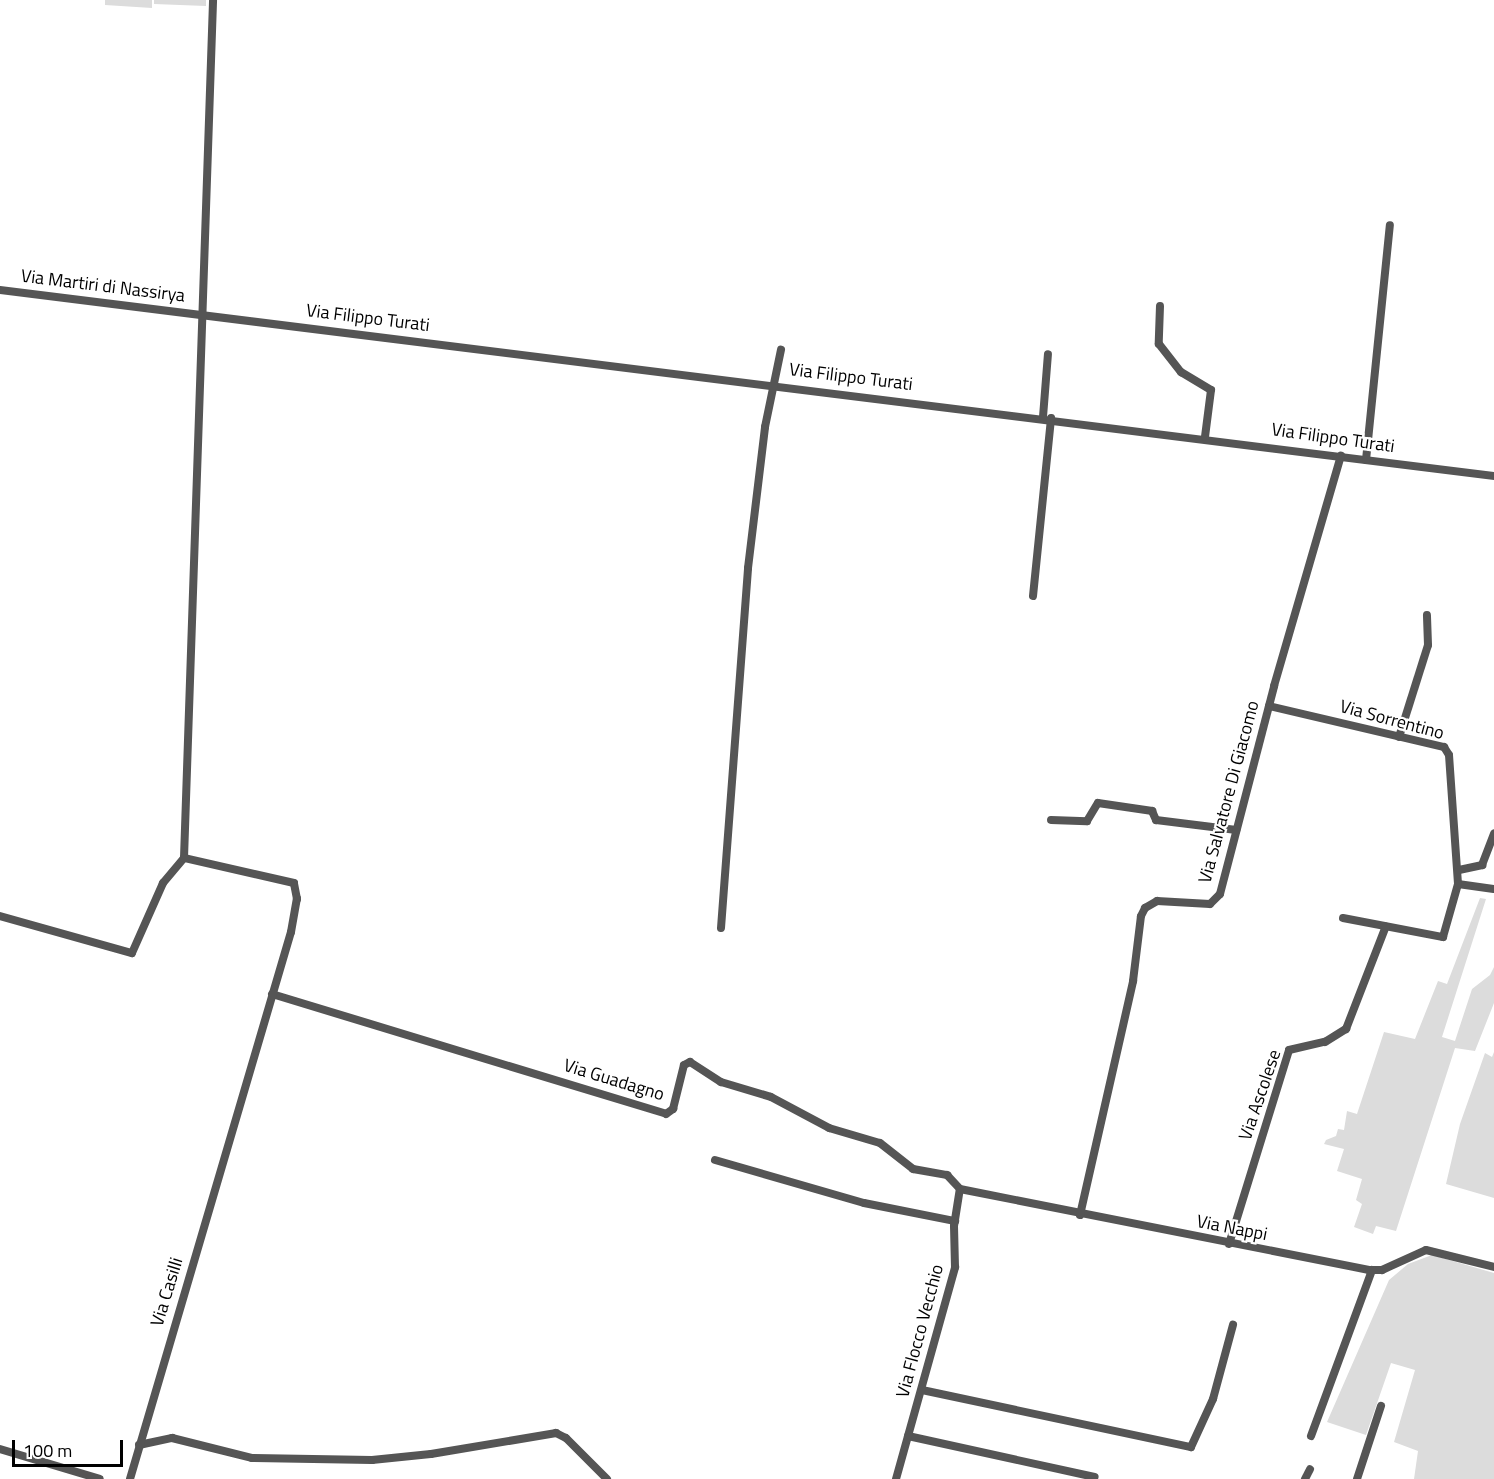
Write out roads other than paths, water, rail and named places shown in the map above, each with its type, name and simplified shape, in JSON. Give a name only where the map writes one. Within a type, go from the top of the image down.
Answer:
[{"type":"street","points":[[0,916],[132,953],[163,883],[184,858],[213,0]]},
{"type":"street","points":[[1366,460],[1390,225]]},
{"type":"street","name":"Via Martiri di Nassirya","points":[[0,290],[203,315]]},
{"type":"street","points":[[1160,306],[1159,344],[1181,372],[1211,390],[1205,437]]},
{"type":"street","name":"Via Filippo Turati","points":[[203,315],[1205,437],[1494,476]]},
{"type":"street","points":[[722,928],[748,568],[765,427],[777,384],[781,350]]},
{"type":"street","points":[[1033,596],[1047,418],[1048,354]]},
{"type":"street","name":"Via Salvatore Di Giacomo","points":[[1080,1215],[1133,981],[1141,916],[1150,904],[1157,901],[1214,903],[1341,456]]},
{"type":"street","points":[[1399,737],[1428,645],[1427,615]]},
{"type":"street","name":"Via Sorrentino","points":[[1269,706],[1447,750],[1460,870],[1443,937],[1343,918]]},
{"type":"street","points":[[1050,820],[1087,821],[1098,803],[1152,811],[1156,820],[1236,830]]},
{"type":"street","points":[[1460,870],[1482,865],[1494,833]]},
{"type":"street","name":"Via Casilli","points":[[130,1479],[291,932],[297,899],[294,883],[184,858]]},
{"type":"street","points":[[1458,884],[1494,889]]},
{"type":"street","name":"Via Ascolese","points":[[1229,1244],[1289,1050],[1325,1042],[1346,1029],[1386,926]]},
{"type":"street","name":"Via Guadagno","points":[[272,994],[666,1114],[673,1109],[684,1065],[690,1062],[721,1082],[771,1097],[829,1128],[880,1143],[913,1169],[947,1175],[960,1189]]},
{"type":"street","points":[[715,1160],[864,1203],[954,1221]]},
{"type":"street","name":"Via Nappi","points":[[960,1189],[1080,1215],[1372,1270],[1382,1270],[1426,1250],[1494,1267]]},
{"type":"street","name":"Via Flocco Vecchio","points":[[896,1479],[955,1267],[954,1221],[960,1189]]},
{"type":"street","points":[[1311,1436],[1372,1270]]},
{"type":"street","points":[[922,1390],[1193,1447],[1213,1399],[1233,1325]]},
{"type":"street","points":[[1357,1479],[1381,1406]]},
{"type":"street","points":[[139,1445],[172,1438],[252,1458],[372,1460],[430,1454],[556,1433],[567,1438],[607,1479]]},
{"type":"street","points":[[908,1436],[1095,1477]]},
{"type":"street","points":[[0,1449],[100,1479]]},
{"type":"street","points":[[1305,1479],[1310,1469]]}]
